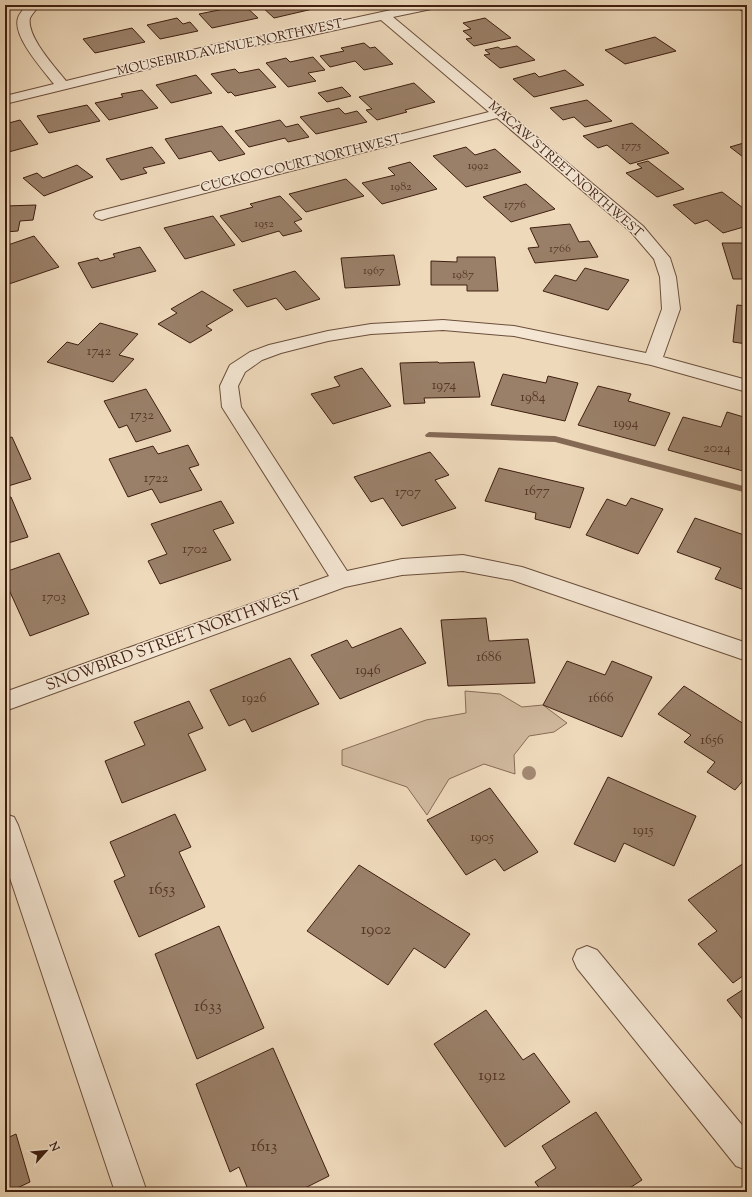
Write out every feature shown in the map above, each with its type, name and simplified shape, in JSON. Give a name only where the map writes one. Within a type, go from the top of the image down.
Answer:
[{"type":"street","points":[[33,5],[24,19],[26,35],[35,50],[62,86]]},
{"type":"street","name":"MOUSEBIRD AVENUE NORTHWEST","points":[[5,100],[221,47],[290,36],[432,5]]},
{"type":"street","name":"MACAW STREET NORTHWEST","points":[[384,16],[637,229],[662,258],[668,277],[671,309],[653,360]]},
{"type":"street","name":"CUCKOO COURT NORTHWEST","points":[[102,214],[500,114]]},
{"type":"street","points":[[342,580],[232,407],[229,386],[237,369],[256,356],[275,349],[328,336],[371,329],[443,325],[514,331],[653,360],[747,386]]},
{"type":"street","name":"SNOWBIRD STREET NORTHWEST","points":[[5,702],[342,580],[402,566],[463,563],[514,573],[747,652]]},
{"type":"street","points":[[5,825],[131,1192]]},
{"type":"street","points":[[587,959],[747,1155]]},
{"type":"shaded area","points":[[465,691],[500,694],[522,707],[543,705],[567,723],[554,732],[529,736],[514,755],[515,774],[484,764],[449,779],[427,815],[407,787],[342,765],[342,750],[426,720],[466,713]]},
{"type":"building","points":[[244,5],[258,18],[212,28],[199,14]]},
{"type":"building","points":[[260,5],[314,5],[317,8],[274,18]]},
{"type":"building","points":[[732,5],[747,5],[747,14]]},
{"type":"building","points":[[177,18],[183,24],[190,22],[198,31],[160,39],[147,25]]},
{"type":"building","points":[[485,18],[511,38],[474,46],[466,39],[472,38],[463,31],[471,29],[463,23]]},
{"type":"building","points":[[132,28],[145,42],[95,53],[83,39]]},
{"type":"building","points":[[655,37],[676,51],[625,64],[605,50]]},
{"type":"building","points":[[364,43],[370,48],[375,47],[393,64],[364,70],[355,61],[330,67],[320,56],[344,51],[341,48]]},
{"type":"building","points":[[517,46],[535,60],[500,68],[484,55],[490,54],[485,50],[498,47],[501,49]]},
{"type":"building","points":[[313,57],[325,70],[308,73],[316,81],[288,87],[266,63],[286,58],[290,62]]},
{"type":"building","points":[[235,69],[239,73],[259,69],[276,87],[235,96],[231,92],[228,93],[211,74]]},
{"type":"building","points":[[565,70],[584,85],[534,97],[513,79],[535,73],[539,77]]},
{"type":"building","points":[[196,75],[212,93],[171,103],[156,85]]},
{"type":"building","points":[[414,83],[435,102],[405,110],[407,112],[377,120],[366,110],[372,109],[359,97]]},
{"type":"building","points":[[342,87],[351,96],[327,102],[318,93]]},
{"type":"building","points":[[142,90],[158,108],[109,120],[95,103],[123,97],[121,94]]},
{"type":"building","points":[[587,100],[612,121],[585,127],[574,117],[563,120],[550,108]]},
{"type":"building","points":[[87,105],[100,121],[49,133],[37,116]]},
{"type":"building","points":[[339,108],[345,114],[357,111],[367,122],[316,134],[300,117]]},
{"type":"building","points":[[20,120],[38,144],[5,153],[5,124]]},
{"type":"building","points":[[280,120],[286,127],[298,124],[309,137],[288,142],[285,138],[249,147],[235,131]]},
{"type":"building","points":[[632,123],[669,153],[630,164],[607,145],[598,148],[583,136]]},
{"type":"building","points":[[222,126],[245,154],[219,161],[211,151],[179,159],[165,139]]},
{"type":"building","points":[[747,142],[747,160],[730,147]]},
{"type":"building","points":[[152,147],[165,163],[143,168],[147,173],[121,180],[106,159]]},
{"type":"building","points":[[466,147],[475,155],[495,149],[521,172],[466,187],[433,156]]},
{"type":"building","points":[[648,161],[684,189],[657,197],[626,173],[642,168],[637,164]]},
{"type":"building","points":[[410,162],[437,189],[382,204],[362,183],[395,175],[388,168]]},
{"type":"building","points":[[77,165],[93,177],[44,196],[23,178],[37,173],[43,178]]},
{"type":"building","points":[[346,179],[364,196],[306,212],[289,194]]},
{"type":"building","points":[[526,184],[555,209],[511,222],[483,197]]},
{"type":"building","points":[[722,192],[747,211],[747,226],[723,233],[707,220],[695,224],[673,205]]},
{"type":"building","points":[[280,196],[302,219],[294,222],[302,231],[283,236],[279,231],[242,242],[220,216],[253,207],[250,204]]},
{"type":"building","points":[[36,205],[33,220],[20,221],[18,231],[5,232],[5,206]]},
{"type":"building","points":[[213,216],[235,245],[185,259],[164,228]]},
{"type":"building","points":[[570,224],[579,242],[589,241],[598,257],[535,263],[528,248],[539,247],[530,228]]},
{"type":"building","points":[[34,236],[59,267],[9,284],[5,279],[5,246]]},
{"type":"building","points":[[722,243],[747,243],[747,279],[733,279]]},
{"type":"building","points":[[140,247],[156,271],[92,288],[78,263],[98,258],[100,261],[115,257],[113,254]]},
{"type":"building","points":[[394,255],[400,285],[345,288],[341,258]]},
{"type":"building","points":[[457,257],[495,257],[498,291],[467,291],[467,285],[431,285],[431,261],[457,262]]},
{"type":"building","points":[[585,268],[629,280],[608,310],[543,291],[555,275],[576,281]]},
{"type":"building","points":[[295,271],[320,299],[286,310],[276,298],[247,307],[233,290]]},
{"type":"building","points":[[202,291],[233,310],[206,326],[212,330],[190,343],[158,324],[177,313],[171,309]]},
{"type":"building","points":[[737,305],[747,306],[747,344],[733,342]]},
{"type":"building","points":[[100,323],[138,334],[119,355],[134,359],[113,382],[47,362],[67,342],[78,345]]},
{"type":"building","points":[[474,362],[480,397],[424,398],[425,403],[404,404],[400,363]]},
{"type":"building","points":[[362,368],[391,406],[333,424],[311,394],[340,386],[334,377]]},
{"type":"building","points":[[503,374],[546,383],[548,376],[578,383],[565,421],[491,405]]},
{"type":"building","points":[[598,386],[631,394],[628,401],[670,413],[655,446],[578,425]]},
{"type":"building","points":[[146,389],[171,431],[136,442],[127,425],[119,428],[104,401]]},
{"type":"building","points":[[727,412],[747,418],[747,461],[743,471],[668,450],[683,417],[721,427]]},
{"type":"building","points":[[12,437],[31,479],[5,487],[5,439]]},
{"type":"building","points":[[188,445],[199,465],[189,468],[202,490],[160,503],[152,489],[128,497],[109,459],[153,446],[158,454]]},
{"type":"building","points":[[430,452],[449,475],[435,480],[456,508],[402,526],[383,498],[371,502],[354,477]]},
{"type":"building","points":[[499,468],[584,488],[570,528],[535,519],[536,513],[485,501]]},
{"type":"building","points":[[11,497],[28,537],[5,544],[5,498]]},
{"type":"building","points":[[631,498],[663,509],[638,554],[586,535],[607,499],[626,506]]},
{"type":"building","points":[[221,501],[234,523],[213,530],[231,560],[160,584],[148,561],[167,554],[151,524]]},
{"type":"building","points":[[695,518],[747,536],[747,591],[715,579],[721,568],[677,552]]},
{"type":"building","points":[[59,553],[89,614],[30,636],[5,581],[5,572]]},
{"type":"building","points":[[486,618],[489,641],[528,639],[535,683],[448,686],[441,620]]},
{"type":"building","points":[[401,628],[426,663],[340,699],[311,655],[347,640],[352,648]]},
{"type":"building","points":[[290,658],[319,704],[252,732],[245,719],[229,726],[210,690]]},
{"type":"building","points":[[567,661],[605,675],[612,661],[652,677],[622,737],[543,705]]},
{"type":"building","points":[[684,686],[747,726],[747,758],[742,765],[747,768],[747,776],[735,790],[707,772],[715,762],[684,742],[691,735],[658,714]]},
{"type":"building","points":[[189,701],[203,728],[188,734],[206,770],[122,803],[105,761],[145,745],[134,722]]},
{"type":"building","points":[[608,777],[696,816],[674,866],[624,843],[615,862],[574,844]]},
{"type":"building","points":[[490,788],[538,852],[504,871],[495,859],[466,875],[427,820]]},
{"type":"building","points":[[175,814],[191,847],[179,852],[205,907],[139,937],[114,881],[125,876],[110,842]]},
{"type":"building","points":[[747,861],[747,973],[733,983],[698,944],[717,931],[688,900]]},
{"type":"building","points":[[359,865],[470,934],[445,968],[414,948],[388,985],[307,931]]},
{"type":"building","points":[[219,926],[264,1028],[197,1059],[155,954]]},
{"type":"building","points":[[747,987],[747,1025],[727,1000]]},
{"type":"building","points":[[486,1010],[523,1060],[534,1053],[570,1102],[505,1147],[434,1044]]},
{"type":"building","points":[[273,1048],[329,1176],[297,1192],[249,1192],[239,1167],[230,1172],[196,1084]]},
{"type":"building","points":[[596,1112],[642,1180],[625,1191],[626,1192],[542,1192],[535,1182],[556,1168],[542,1146]]},
{"type":"building","points":[[16,1134],[30,1182],[17,1188],[18,1192],[5,1192],[5,1139]]},
{"type":"waterway","points":[[429,435],[555,439],[747,490]]}]
